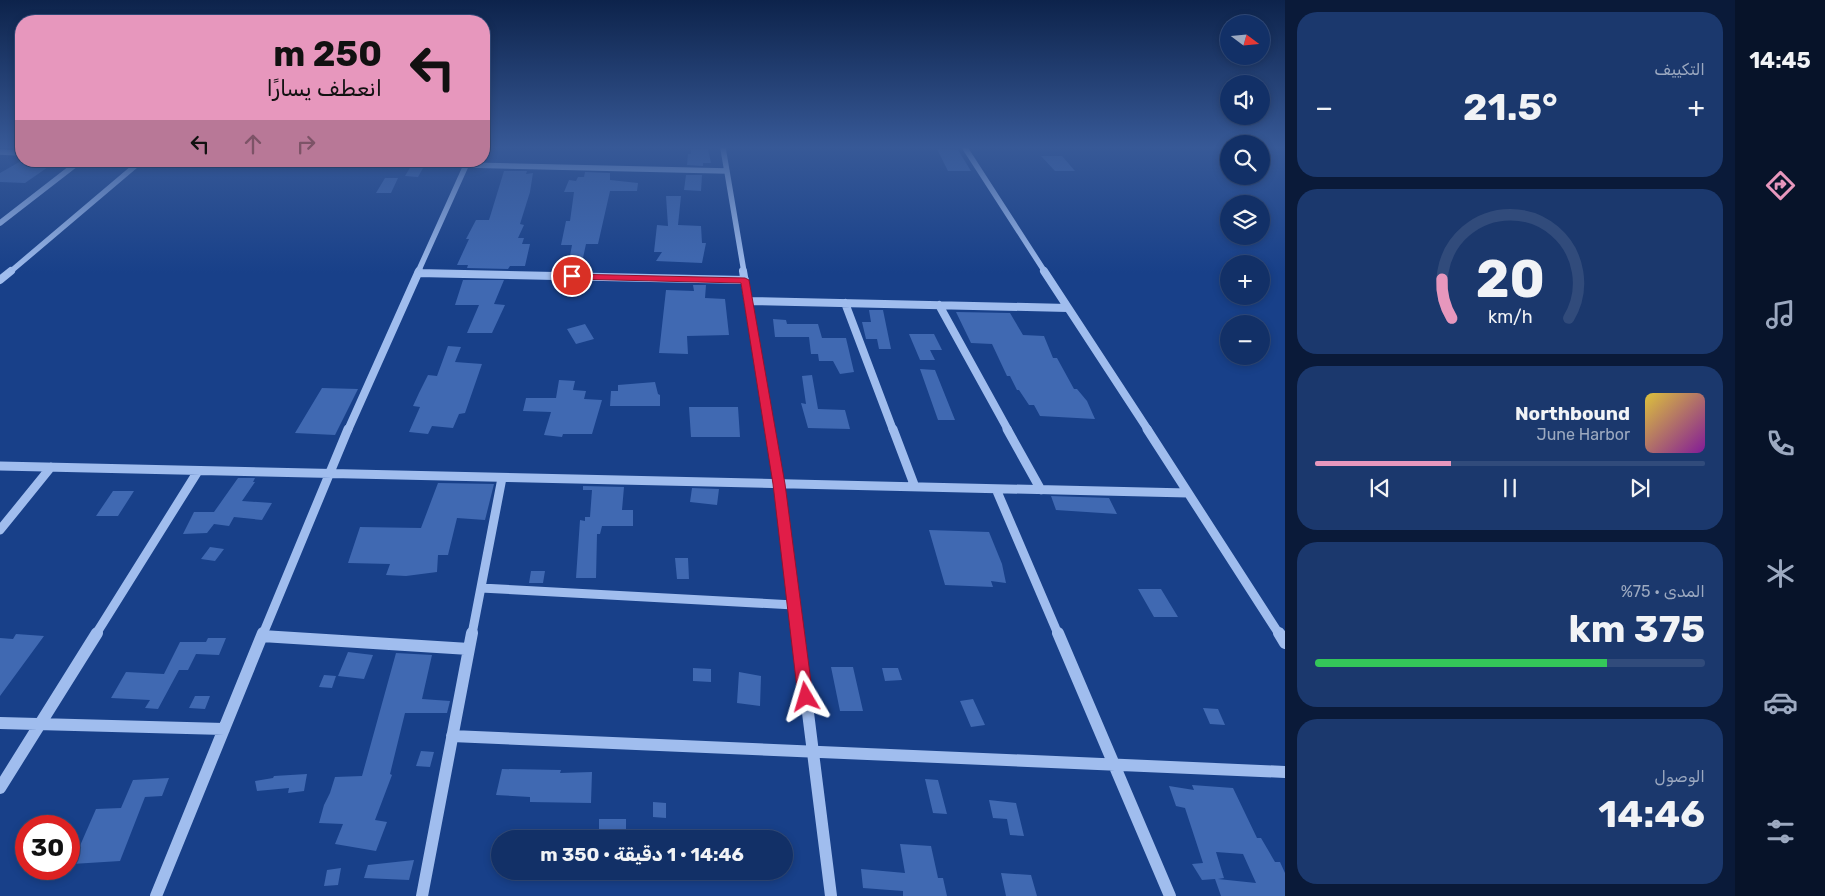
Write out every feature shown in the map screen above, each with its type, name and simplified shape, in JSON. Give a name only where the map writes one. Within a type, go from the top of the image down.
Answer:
[{"type":"street","points":[[2,220],[42,190]]},
{"type":"street","points":[[0,280],[107,190]]},
{"type":"street","points":[[156,896],[328,474],[455,190]]},
{"type":"street","points":[[730,190],[779,484],[831,896]]},
{"type":"street","points":[[992,190],[1285,643]]},
{"type":"street","points":[[418,272],[745,280]]},
{"type":"street","points":[[748,301],[1068,308]]},
{"type":"street","points":[[845,303],[915,487]]},
{"type":"street","points":[[938,305],[1041,490]]},
{"type":"street","points":[[0,466],[1188,493]]},
{"type":"street","points":[[0,530],[51,468]]},
{"type":"street","points":[[0,788],[198,471]]},
{"type":"street","points":[[422,896],[502,478]]},
{"type":"street","points":[[996,489],[1170,896]]},
{"type":"street","points":[[480,588],[794,605]]},
{"type":"street","points":[[262,636],[469,649]]},
{"type":"street","points":[[0,723],[224,729]]},
{"type":"street","points":[[452,736],[1285,772]]},
{"type":"building","points":[[378,190],[392,190],[391,193],[376,193]]},
{"type":"building","points":[[498,190],[530,190],[520,224],[524,225],[518,238],[524,238],[522,244],[530,244],[525,266],[510,266],[508,269],[467,268],[468,265],[457,265],[469,239],[466,239],[476,220],[489,220]]},
{"type":"building","points":[[565,190],[637,190],[610,191],[598,244],[586,244],[581,267],[568,266],[572,245],[561,245],[566,221],[570,221],[574,192],[564,192]]},
{"type":"building","points":[[666,196],[681,196],[678,225],[701,226],[702,243],[706,243],[702,263],[656,261],[662,252],[654,252],[657,225],[668,226]]},
{"type":"building","points":[[463,280],[504,280],[494,304],[505,305],[492,333],[467,333],[479,305],[455,305]]},
{"type":"building","points":[[693,285],[706,285],[705,298],[725,299],[729,335],[687,336],[688,354],[659,353],[666,290],[694,291]]},
{"type":"building","points":[[869,310],[883,310],[891,349],[879,349],[877,339],[866,339],[862,322],[871,322]]},
{"type":"building","points":[[956,312],[1010,313],[1023,335],[1044,336],[1053,358],[1057,358],[1074,389],[1077,389],[1087,401],[1095,419],[1040,416],[1034,405],[1029,405],[1019,390],[1017,390],[1010,376],[1007,376],[992,344],[971,343]]},
{"type":"building","points":[[773,319],[786,320],[787,324],[818,324],[822,338],[846,338],[854,372],[840,374],[833,361],[819,361],[818,354],[811,354],[809,337],[775,337]]},
{"type":"building","points":[[585,324],[594,339],[576,344],[567,329]]},
{"type":"building","points":[[909,334],[934,334],[942,350],[930,350],[935,360],[920,360]]},
{"type":"building","points":[[448,346],[461,347],[455,362],[482,364],[465,413],[459,414],[453,428],[432,426],[428,434],[409,432],[420,407],[413,406],[428,375],[437,376]]},
{"type":"building","points":[[920,369],[935,370],[955,420],[938,420]]},
{"type":"building","points":[[812,375],[818,409],[845,410],[850,429],[808,428],[801,403],[806,404],[802,376]]},
{"type":"building","points":[[559,380],[575,381],[573,390],[586,391],[584,399],[602,400],[592,434],[563,434],[562,437],[544,435],[551,412],[523,411],[526,398],[556,398]]},
{"type":"building","points":[[655,382],[658,394],[660,395],[660,406],[610,406],[611,391],[618,391],[618,385]]},
{"type":"building","points":[[322,388],[358,389],[335,435],[295,433]]},
{"type":"building","points":[[689,407],[738,407],[740,437],[691,437]]},
{"type":"building","points":[[238,478],[255,478],[253,482],[255,482],[242,501],[272,503],[262,520],[234,517],[229,526],[214,524],[207,533],[183,534],[194,512],[214,512]]},
{"type":"building","points":[[438,483],[494,484],[485,520],[457,518],[448,555],[438,555],[437,572],[406,576],[386,575],[390,564],[348,563],[360,527],[421,528]]},
{"type":"building","points":[[583,486],[624,487],[622,510],[633,510],[633,526],[602,526],[600,534],[597,534],[596,578],[576,578],[580,520],[585,521],[585,517],[590,517],[592,490],[583,490]]},
{"type":"building","points":[[692,488],[719,489],[717,505],[690,502]]},
{"type":"building","points":[[113,491],[134,491],[118,516],[96,516]]},
{"type":"building","points":[[1051,496],[1109,498],[1117,514],[1056,510]]},
{"type":"building","points":[[929,530],[989,532],[1002,564],[1006,583],[991,581],[993,587],[945,585]]},
{"type":"building","points":[[210,547],[224,549],[215,561],[201,559]]},
{"type":"building","points":[[675,558],[688,558],[689,579],[677,579]]},
{"type":"building","points":[[531,571],[545,571],[543,583],[529,583]]},
{"type":"building","points":[[1138,589],[1161,589],[1178,617],[1154,617]]},
{"type":"building","points":[[16,634],[44,636],[0,696],[0,638],[13,639]]},
{"type":"building","points":[[208,638],[226,638],[219,655],[196,654],[188,670],[179,670],[158,709],[145,708],[150,700],[111,698],[126,672],[164,674],[180,642],[206,642]]},
{"type":"building","points":[[348,652],[373,655],[364,679],[338,676]]},
{"type":"building","points":[[396,653],[432,655],[422,699],[450,701],[447,713],[405,713],[390,774],[392,775],[375,820],[387,822],[376,851],[335,844],[343,824],[319,823],[324,805],[335,777],[362,776]]},
{"type":"building","points":[[831,667],[853,667],[863,711],[840,711]]},
{"type":"building","points":[[693,668],[711,669],[711,682],[693,681]]},
{"type":"building","points":[[882,668],[898,668],[902,680],[885,681]]},
{"type":"building","points":[[739,672],[761,676],[760,706],[737,703]]},
{"type":"building","points":[[324,675],[336,676],[332,688],[319,687]]},
{"type":"building","points":[[195,696],[210,696],[205,709],[189,708]]},
{"type":"building","points":[[973,699],[985,725],[971,727],[960,701]]},
{"type":"building","points":[[1203,708],[1218,709],[1225,725],[1210,724]]},
{"type":"building","points":[[421,751],[434,752],[430,767],[416,766]]},
{"type":"building","points":[[502,769],[561,770],[560,773],[592,772],[591,803],[530,802],[530,797],[496,795]]},
{"type":"building","points":[[307,774],[304,791],[288,793],[289,788],[257,791],[255,781],[273,778],[274,776]]},
{"type":"building","points":[[169,778],[162,796],[145,797],[120,861],[80,864],[80,846],[96,809],[121,808],[133,780]]},
{"type":"building","points":[[925,779],[938,780],[947,814],[933,813]]},
{"type":"building","points":[[1192,785],[1233,788],[1257,838],[1261,838],[1275,862],[1280,862],[1285,873],[1285,896],[1221,896],[1215,879],[1202,880],[1192,864],[1203,863],[1185,808],[1176,806],[1169,786],[1194,790]],"holes":[[[1216,852],[1243,854],[1256,883],[1218,879],[1224,878]]]},
{"type":"building","points":[[989,800],[1016,803],[1024,836],[1010,835],[1007,819],[993,818]]},
{"type":"building","points":[[653,802],[666,803],[666,818],[653,817]]},
{"type":"building","points":[[599,819],[626,819],[626,830],[599,830]]},
{"type":"building","points":[[900,844],[931,846],[938,878],[943,878],[947,896],[903,896],[903,891],[863,888],[861,869],[905,873]]},
{"type":"building","points":[[414,860],[409,880],[364,878],[368,865]]},
{"type":"building","points":[[341,868],[338,885],[324,886],[327,870]]},
{"type":"building","points":[[1001,873],[1031,875],[1037,896],[1006,896]]},
{"type":"route","points":[[572,276],[745,280],[779,484],[806,697]]}]
